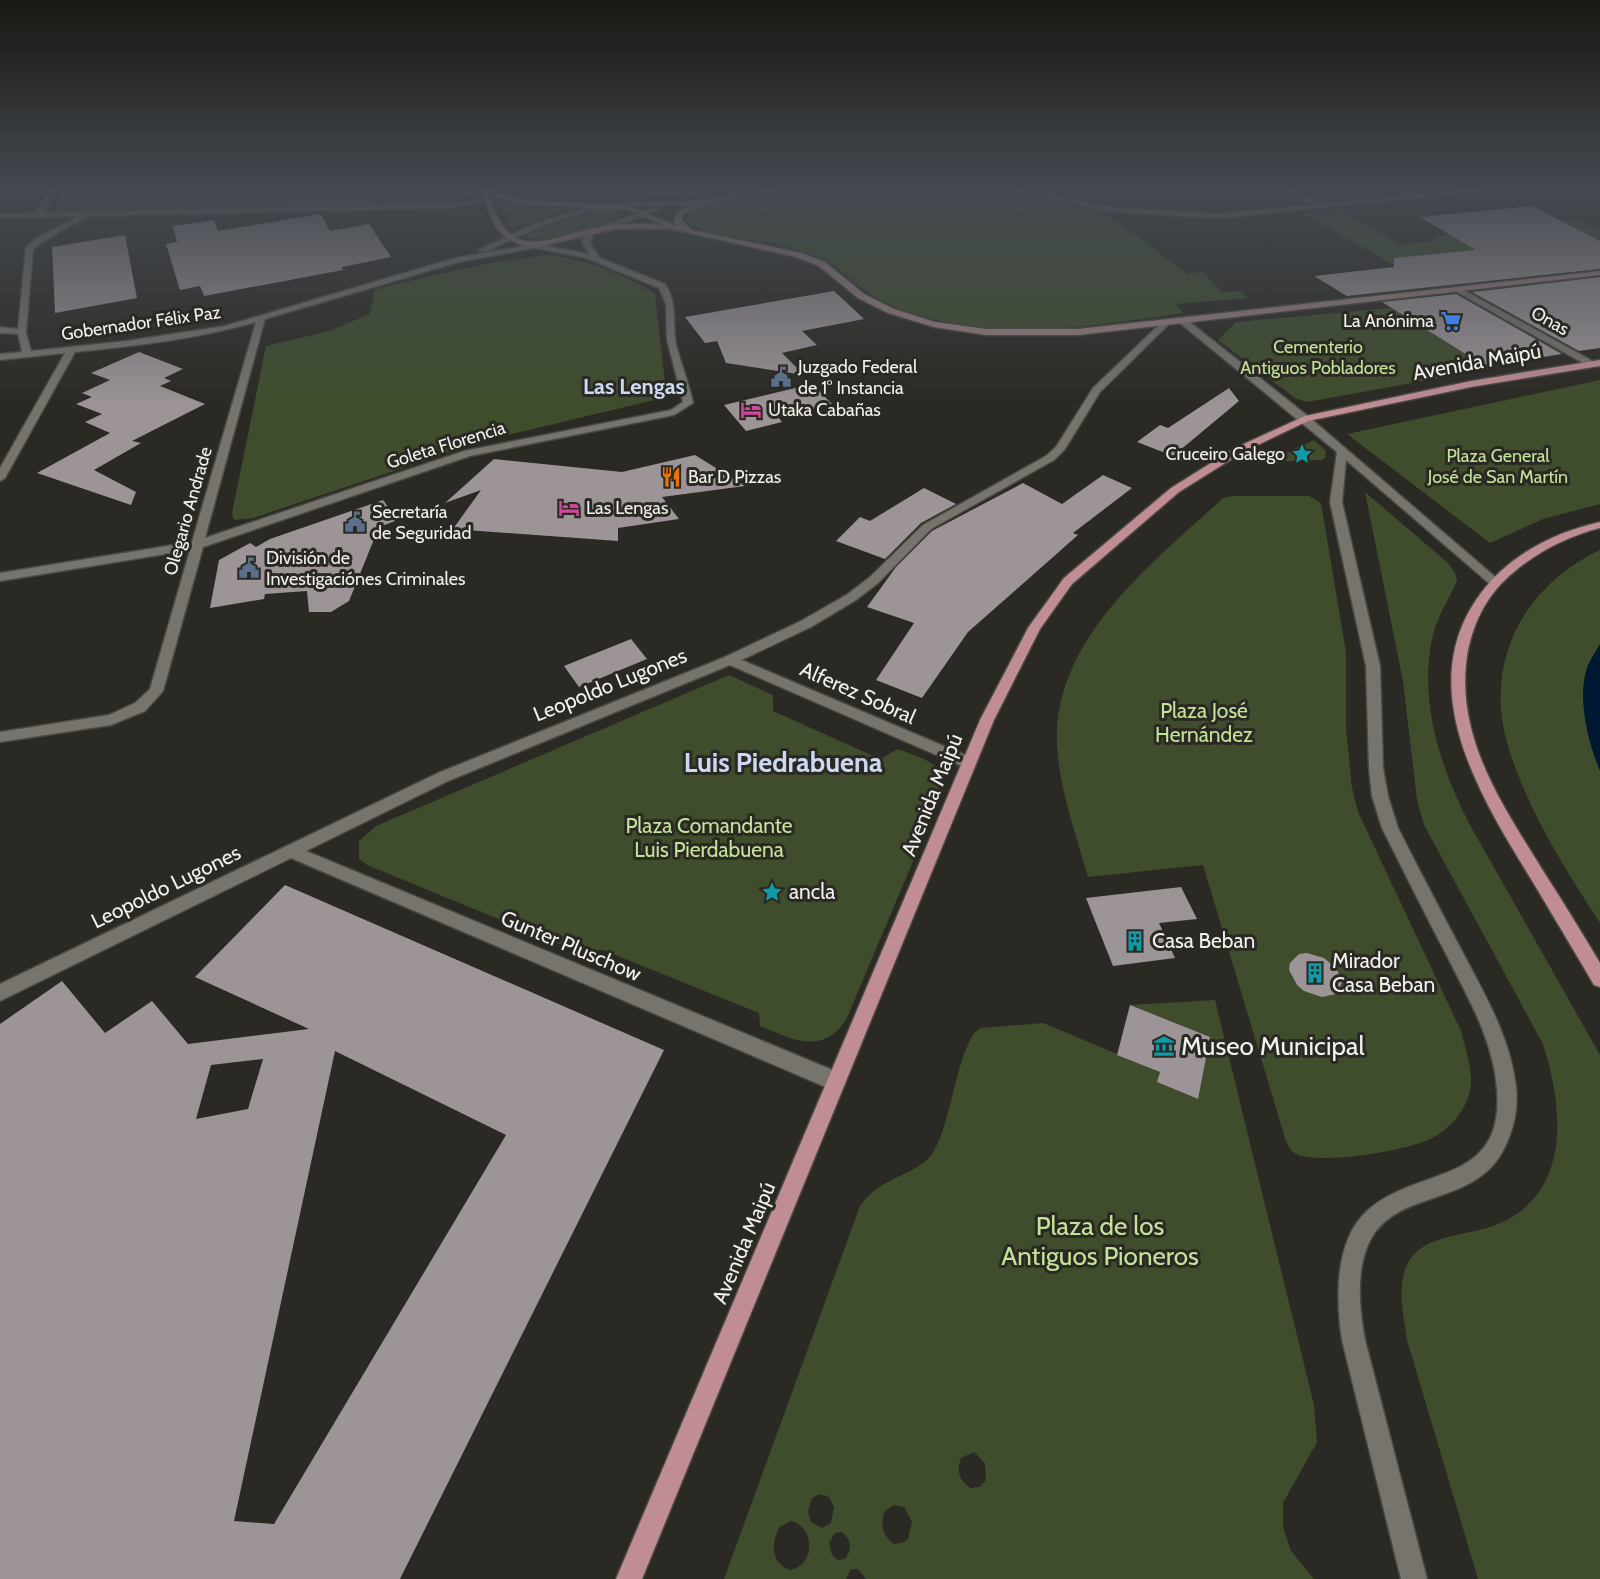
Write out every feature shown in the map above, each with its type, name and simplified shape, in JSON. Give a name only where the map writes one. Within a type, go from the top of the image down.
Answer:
[{"type":"main road","points":[[813,260],[874,303],[934,324],[1016,333],[1078,332],[1166,323],[1600,273]]},
{"type":"main road","name":"Avenida Maipú","points":[[629,1579],[969,763],[1010,672],[1034,628],[1068,581],[1175,490],[1239,450],[1305,419],[1471,384],[1598,365]]},
{"type":"main road","points":[[1600,525],[1557,541],[1526,556],[1494,581],[1466,627],[1459,662],[1466,737],[1486,786],[1514,838],[1600,979]]},
{"type":"street","points":[[27,354],[22,332],[28,260]]},
{"type":"street","name":"Gobernador Félix Paz","points":[[0,357],[186,336],[261,319],[458,260]]},
{"type":"street","name":"Goleta Florencia","points":[[0,577],[196,545],[468,453],[685,408],[688,403],[685,379],[671,340],[668,292],[649,280],[599,260]]},
{"type":"street","name":"Onas","points":[[1460,290],[1598,365]]},
{"type":"street","name":"Olegario Andrade","points":[[0,737],[111,720],[140,707],[156,691],[261,319]]},
{"type":"street","points":[[1183,321],[1305,419],[1494,581]]},
{"type":"street","name":"Leopoldo Lugones","points":[[0,993],[443,777],[730,660],[807,624],[852,597],[874,580],[927,527],[1050,458],[1060,449],[1100,386],[1166,323]]},
{"type":"street","points":[[0,330],[22,332]]},
{"type":"street","points":[[0,478],[72,349]]},
{"type":"street","points":[[1342,453],[1336,502],[1373,666],[1380,796],[1390,828],[1494,1031],[1504,1065],[1508,1094],[1505,1125],[1497,1146],[1482,1165],[1466,1176],[1394,1204],[1375,1217],[1362,1234],[1353,1261],[1349,1300],[1356,1350],[1414,1579]]},
{"type":"street","name":"Alferez Sobral","points":[[730,660],[969,763]]},
{"type":"street","name":"Gunter Pluschow","points":[[290,851],[835,1081]]},
{"type":"green space","points":[[514,260],[575,260],[632,280],[655,294],[666,393],[663,398],[487,440],[253,518],[234,520],[232,513],[266,346],[329,331],[370,314],[375,289],[485,264]]},
{"type":"green space","points":[[823,260],[1169,260],[1187,273],[1203,272],[1222,292],[1240,291],[1248,298],[1175,304],[1183,313],[1115,323],[1047,329],[979,327],[945,322],[893,306],[868,293]]},
{"type":"green space","points":[[1384,260],[1537,260],[1422,281]]},
{"type":"green space","name":"Cementerio Antiguos Pobladores","points":[[1391,308],[1490,369],[1307,402],[1295,398],[1218,340],[1236,322]]},
{"type":"green space","name":"Plaza General José de San Martín","points":[[1600,380],[1600,504],[1543,519],[1490,543],[1347,434]]},
{"type":"green space","points":[[1314,440],[1326,451],[1325,458],[1321,460],[1266,462]]},
{"type":"green space","points":[[1365,492],[1448,563],[1455,573],[1457,581],[1435,628],[1429,659],[1430,708],[1441,757],[1470,825],[1600,1055],[1600,1579],[1478,1579],[1407,1340],[1402,1285],[1406,1267],[1412,1256],[1431,1243],[1493,1226],[1519,1213],[1537,1195],[1549,1173],[1556,1149],[1557,1123],[1555,1096],[1543,1044],[1424,825],[1417,800],[1403,681]]},
{"type":"green space","name":"Plaza José Hernández","points":[[1309,496],[1321,503],[1346,652],[1346,728],[1352,788],[1358,812],[1461,1031],[1470,1071],[1469,1095],[1464,1108],[1455,1119],[1434,1137],[1406,1147],[1367,1155],[1327,1158],[1298,1155],[1293,1152],[1285,1138],[1203,865],[1088,877],[1069,811],[1058,761],[1057,744],[1060,706],[1071,670],[1089,637],[1112,606],[1139,576],[1223,498]]},
{"type":"green space","points":[[1600,550],[1600,923],[1561,861],[1526,795],[1509,749],[1502,718],[1501,688],[1505,659],[1515,632],[1530,607],[1549,585],[1573,566]]},
{"type":"green space","name":"Plaza Comandante Luis Pierdabuena","points":[[729,675],[773,695],[773,711],[880,759],[898,749],[914,755],[935,766],[943,779],[944,788],[846,1020],[827,1038],[806,1041],[783,1036],[760,1026],[759,1013],[603,950],[579,952],[367,865],[359,859],[359,841],[376,826]]},
{"type":"green space","name":"Plaza de los Antiguos Pioneros","points":[[1215,1000],[1314,1405],[1317,1442],[1283,1503],[1283,1527],[1291,1551],[1314,1579],[866,1579],[858,1569],[851,1569],[846,1579],[724,1579],[860,1206],[879,1188],[919,1166],[934,1151],[945,1123],[963,1058],[975,1032],[981,1028],[1043,1023],[1160,1072],[1158,1082],[1197,1099],[1210,1037],[1130,1005]],"holes":[[[974,1452],[985,1463],[986,1480],[980,1487],[971,1488],[961,1479],[959,1471],[961,1458]],[[820,1494],[829,1497],[834,1507],[831,1523],[822,1528],[811,1522],[808,1512],[812,1498]],[[894,1505],[904,1507],[912,1522],[908,1539],[904,1542],[894,1544],[887,1537],[882,1525],[885,1511]],[[791,1521],[805,1531],[808,1538],[808,1554],[798,1567],[790,1570],[779,1563],[774,1552],[780,1527]],[[842,1532],[849,1541],[850,1548],[845,1559],[838,1560],[832,1555],[829,1543],[835,1533]]]},
{"type":"water","points":[[1600,644],[1600,771],[1591,747],[1585,719],[1583,691],[1588,665]]},
{"type":"building","points":[[53,260],[130,260],[137,298],[55,313]]},
{"type":"building","points":[[171,260],[378,260],[342,267],[343,270],[204,296],[200,286],[180,290]]},
{"type":"building","points":[[1394,260],[1600,260],[1600,269],[1347,296],[1314,276],[1394,267]]},
{"type":"building","points":[[1600,277],[1600,348],[1579,351],[1472,292]]},
{"type":"building","points":[[834,291],[864,319],[802,331],[817,345],[782,353],[804,375],[726,363],[717,341],[705,343],[685,317]]},
{"type":"building","points":[[1456,294],[1562,354],[1485,366],[1382,302]]},
{"type":"building","points":[[139,352],[183,369],[164,378],[171,381],[160,386],[205,404],[132,441],[141,443],[94,470],[136,492],[131,505],[37,473],[110,433],[85,422],[102,414],[76,404],[92,397],[82,393],[110,380],[91,373]]},
{"type":"building","points":[[812,384],[832,404],[778,417],[782,422],[746,431],[724,405]]},
{"type":"building","points":[[1229,388],[1239,401],[1173,456],[1137,442],[1160,425],[1168,428]]},
{"type":"building","name":"Las Lengas","points":[[695,455],[745,486],[662,497],[679,519],[618,528],[618,541],[453,529],[481,490],[445,503],[494,459],[622,472]]},
{"type":"building","points":[[1103,475],[1132,488],[1073,533],[1078,535],[968,632],[922,698],[876,680],[914,623],[867,607],[896,567],[932,531],[1023,483],[1062,504]]},
{"type":"building","points":[[924,488],[956,504],[921,523],[885,559],[836,541],[860,517],[870,521]]},
{"type":"building","points":[[383,500],[398,520],[379,527],[349,601],[331,612],[309,612],[307,591],[265,594],[264,599],[210,608],[219,560],[250,543],[256,547],[270,539]]},
{"type":"building","points":[[631,639],[647,659],[579,687],[564,666]]},
{"type":"building","points":[[285,885],[664,1050],[400,1579],[0,1579],[0,1024],[62,981],[105,1033],[152,1001],[188,1044],[309,1029],[195,977]],"holes":[[[335,1051],[506,1135],[274,1524],[234,1521]],[[263,1059],[248,1109],[196,1119],[211,1065]]]},
{"type":"building","name":"Casa Beban","points":[[1181,887],[1197,919],[1159,923],[1175,958],[1113,966],[1086,898]]},
{"type":"building","name":"Mirador Casa Beban","points":[[1307,953],[1324,958],[1337,969],[1342,983],[1336,994],[1322,997],[1304,991],[1297,985],[1289,970],[1290,963],[1299,954]]},
{"type":"building","name":"Museo Municipal","points":[[1130,1005],[1210,1037],[1198,1099],[1157,1082],[1160,1072],[1117,1055]]},
{"type":"place","name":"La Anónima","points":[[1451,321]]},
{"type":"place","name":"Juzgado Federal de 1° Instancia","points":[[781,377]]},
{"type":"place","name":"Utaka Cabañas","points":[[751,410]]},
{"type":"place","name":"Cruceiro Galego","points":[[1302,454]]},
{"type":"place","name":"Bar D Pizzas","points":[[671,477]]},
{"type":"place","name":"Las Lengas","points":[[569,508]]},
{"type":"place","name":"Secretaría de Seguridad","points":[[355,522]]},
{"type":"place","name":"División de Investigaciónes Criminales","points":[[249,568]]},
{"type":"place","name":"ancla","points":[[772,892]]},
{"type":"place","name":"Casa Beban","points":[[1135,941]]},
{"type":"place","name":"Mirador Casa Beban","points":[[1315,973]]},
{"type":"place","name":"Museo Municipal","points":[[1164,1046]]},
{"type":"district","name":"Las Lengas","points":[[634,386]]},
{"type":"district","name":"Luis Piedrabuena","points":[[783,763]]}]
